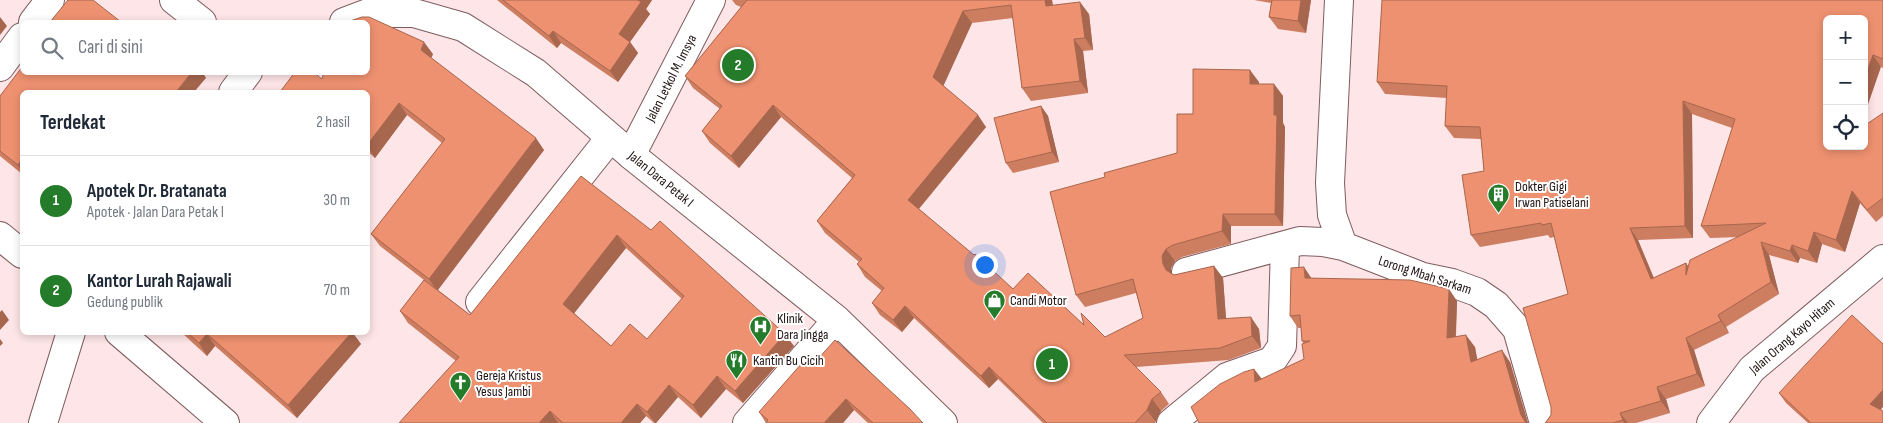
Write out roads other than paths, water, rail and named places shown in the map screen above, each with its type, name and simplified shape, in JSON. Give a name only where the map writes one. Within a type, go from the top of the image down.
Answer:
[{"type":"street","points":[[35,20],[50,0]]},
{"type":"street","points":[[174,0],[199,20]]},
{"type":"street","name":"Jalan Letkol M. Imsya","points":[[631,155],[711,0]]},
{"type":"street","points":[[1339,0],[1330,183],[1332,215],[1343,246]]},
{"type":"street","name":"Jalan Dara Petak I","points":[[349,20],[368,13],[414,13],[463,27],[536,73],[610,138],[837,320],[943,423]]},
{"type":"street","points":[[0,67],[20,40]]},
{"type":"street","points":[[234,90],[246,75]]},
{"type":"street","points":[[480,302],[610,138]]},
{"type":"street","points":[[0,236],[20,252]]},
{"type":"street","name":"Lorong Mbah Sarkam","points":[[1186,272],[1300,242],[1315,242],[1343,246],[1423,277],[1452,283],[1477,292],[1496,305],[1517,329],[1544,423]]},
{"type":"street","points":[[1171,423],[1227,377],[1272,361],[1282,346],[1284,246]]},
{"type":"street","name":"Jalan Orang Kayo Hitam","points":[[1711,423],[1752,369],[1880,267]]},
{"type":"street","points":[[747,423],[837,320]]},
{"type":"street","points":[[43,423],[70,335]]},
{"type":"street","points":[[122,335],[225,423]]},
{"type":"place","name":"Kantor Lurah Rajawali","points":[[738,65]]},
{"type":"place","name":"Dokter Gigi Irwan Patiselani","points":[[1499,213]]},
{"type":"place","name":"Candi Motor","points":[[994,319]]},
{"type":"place","name":"Klinik Dara Jingga","points":[[761,345]]},
{"type":"place","name":"Apotek Dr. Bratanata","points":[[1052,364]]},
{"type":"place","name":"Kantin Bu Cicih","points":[[737,379]]},
{"type":"place","name":"Gereja Kristus Yesus Jambi","points":[[460,402]]}]
